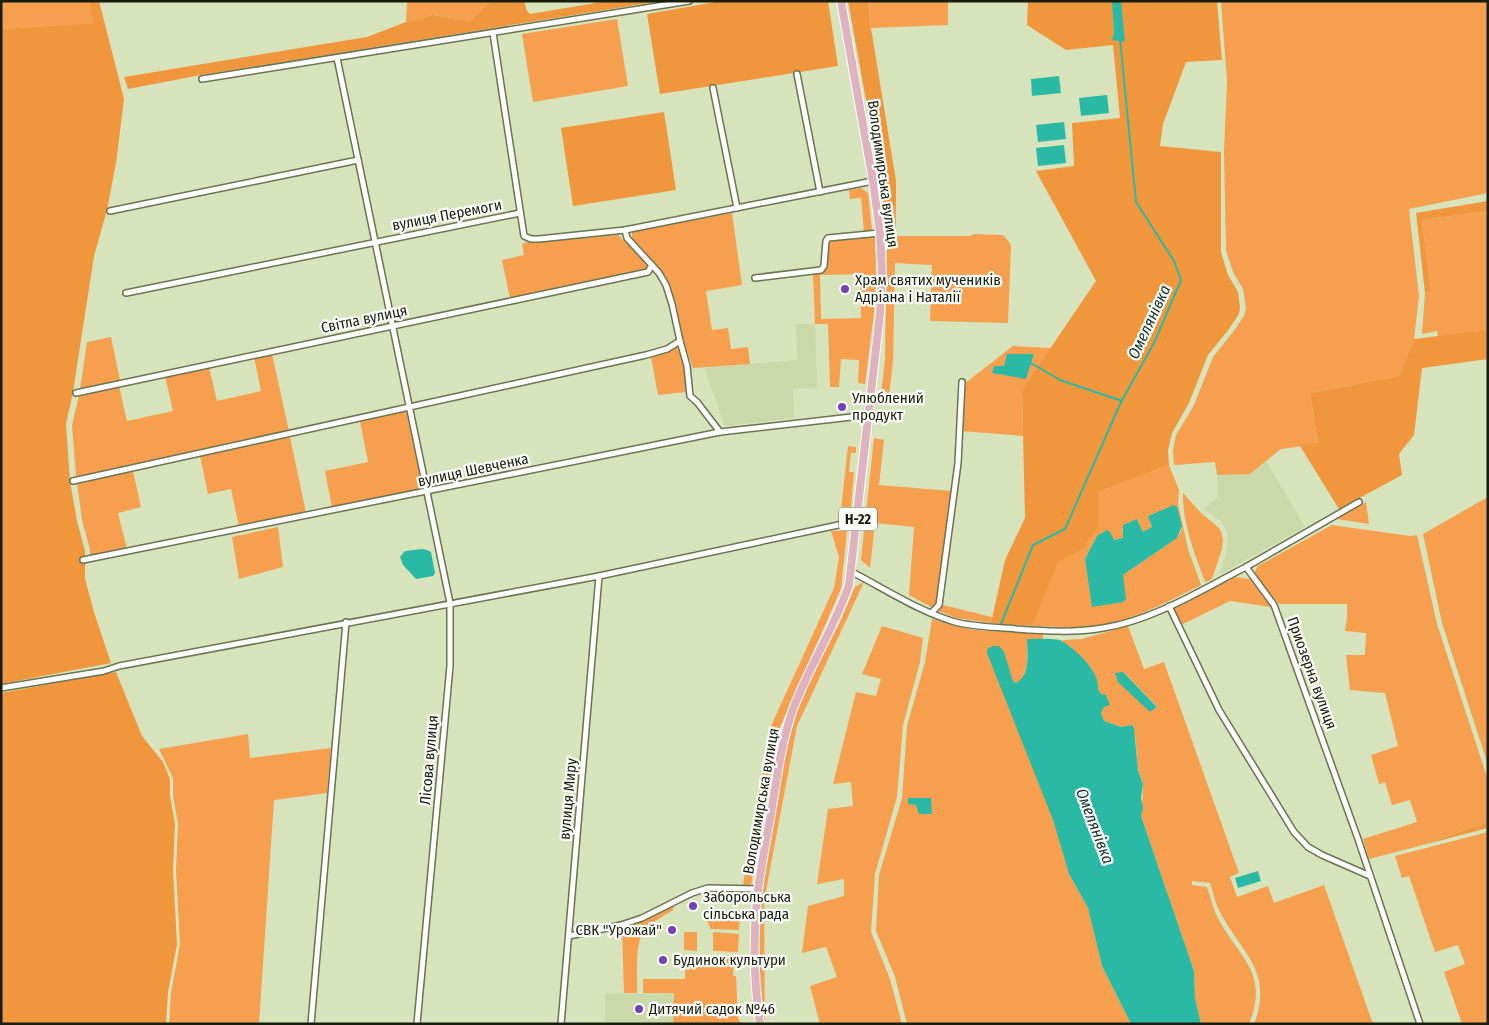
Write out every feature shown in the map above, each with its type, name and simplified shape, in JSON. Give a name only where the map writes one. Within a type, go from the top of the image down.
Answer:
[{"type":"main road","name":"Володимирська вулиця","points":[[760,1024],[754,959],[758,889],[780,763],[790,721],[805,681],[850,585],[880,313],[882,273],[880,233],[873,181],[841,1]]},
{"type":"street","points":[[202,79],[689,1]]},
{"type":"street","points":[[493,33],[520,213]]},
{"type":"street","name":"Лісова вулиця","points":[[336,58],[450,603],[450,666],[417,1024]]},
{"type":"street","points":[[797,74],[820,192]]},
{"type":"street","points":[[713,88],[737,208]]},
{"type":"street","points":[[110,211],[358,160]]},
{"type":"street","name":"вулиця Перемоги","points":[[126,294],[520,213],[524,236],[531,239],[539,239],[625,230],[873,181]]},
{"type":"street","points":[[625,230],[627,238],[652,265],[666,285],[687,366],[690,396],[697,402],[720,432]]},
{"type":"street","points":[[755,278],[821,270],[824,266],[826,241],[828,238],[880,233]]},
{"type":"street","name":"Світла вулиця","points":[[76,393],[648,272],[652,265]]},
{"type":"street","points":[[73,481],[646,355],[667,349],[680,341]]},
{"type":"street","points":[[931,613],[939,604],[958,463],[962,382]]},
{"type":"street","name":"вулиця Шевченка","points":[[83,560],[427,493],[720,432],[869,415]]},
{"type":"street","points":[[852,572],[931,613],[955,622],[976,626],[1042,631],[1087,630],[1117,626],[1169,606],[1246,567],[1359,502]]},
{"type":"street","points":[[1,688],[104,671],[120,666],[346,622],[599,576],[858,520]]},
{"type":"street","name":"Приозерна вулиця","points":[[1246,567],[1274,605],[1420,1024]]},
{"type":"street","name":"вулиця Миру","points":[[561,1024],[570,936],[599,576]]},
{"type":"street","points":[[1169,606],[1219,710],[1294,832],[1308,847],[1370,876]]},
{"type":"street","points":[[311,1024],[346,622]]},
{"type":"street","points":[[570,936],[621,925],[642,918],[692,893],[708,888],[758,889]]},
{"type":"shaded area","points":[[1,1],[89,1],[95,23],[1,29]]},
{"type":"shaded area","points":[[89,1],[99,1],[124,99],[116,163],[107,210],[94,256],[73,392],[66,424],[70,481],[77,521],[85,551],[85,579],[111,663],[1,684],[1,29],[94,23]]},
{"type":"shaded area","points":[[407,1],[501,1],[487,4],[470,21],[433,15],[406,22]]},
{"type":"shaded area","points":[[501,1],[524,1],[530,14],[608,1],[661,1],[201,75],[128,89],[124,77],[367,37],[406,22],[433,15],[470,21],[487,4]]},
{"type":"shaded area","points":[[721,1],[828,1],[838,66],[660,94],[647,14]]},
{"type":"shaded area","points":[[848,1],[868,1],[896,181],[896,206],[883,206],[880,177]]},
{"type":"shaded area","points":[[868,1],[948,1],[948,25],[871,28]]},
{"type":"shaded area","points":[[1028,1],[1217,1],[1222,60],[1186,62],[1163,124],[1160,146],[1221,152],[1221,252],[1228,275],[1238,292],[1240,307],[1239,314],[1229,329],[1208,355],[1189,403],[1172,433],[1168,450],[1169,465],[1098,492],[1098,527],[1084,549],[1058,562],[1033,626],[991,623],[1005,560],[1025,518],[1022,390],[1096,281],[1036,171],[1074,166],[1072,123],[1120,118],[1113,45],[1066,50],[1027,25]]},
{"type":"shaded area","points":[[1221,1],[1488,1],[1488,193],[1409,209],[1419,296],[1414,339],[1399,376],[1310,393],[1318,444],[1281,449],[1250,474],[1217,475],[1215,462],[1174,465],[1173,450],[1176,435],[1194,405],[1213,357],[1244,316],[1246,308],[1243,289],[1233,272],[1226,251],[1224,152],[1227,81]]},
{"type":"shaded area","points":[[617,19],[628,86],[533,102],[522,34]]},
{"type":"shaded area","points":[[664,112],[676,190],[573,206],[561,128]]},
{"type":"shaded area","points":[[861,188],[868,193],[872,231],[864,232],[861,198],[850,199],[849,190]]},
{"type":"shaded area","points":[[1488,201],[1488,211],[1422,220],[1431,291],[1425,293],[1416,213]]},
{"type":"shaded area","points":[[883,206],[896,206],[896,230],[885,230]]},
{"type":"shaded area","points":[[1488,211],[1488,330],[1438,337],[1437,331],[1422,334],[1425,293],[1431,291],[1422,220]]},
{"type":"shaded area","points":[[732,213],[742,285],[706,291],[712,330],[728,328],[731,349],[748,347],[750,364],[693,368],[683,340],[676,303],[669,283],[662,271],[632,238],[632,232]]},
{"type":"shaded area","points":[[975,234],[1003,235],[1010,243],[1008,323],[930,321],[932,265],[895,263],[893,361],[889,396],[881,395],[885,360],[887,242],[892,236],[969,236]]},
{"type":"shaded area","points":[[618,235],[649,265],[646,270],[510,298],[502,260],[524,255],[522,244],[529,241],[537,242]]},
{"type":"shaded area","points":[[875,236],[874,313],[865,384],[858,383],[859,360],[841,359],[839,387],[830,387],[828,324],[815,324],[813,273],[822,272],[827,266],[829,240]],"holes":[[[860,274],[861,318],[821,319],[820,275]]]},
{"type":"shaded area","points":[[796,324],[815,324],[817,388],[793,389],[794,418],[725,426],[704,368],[797,360]]},
{"type":"shaded area","points":[[1488,330],[1488,359],[1422,368],[1414,435],[1399,454],[1402,475],[1339,509],[1300,446],[1318,443],[1310,393],[1399,376],[1414,339]]},
{"type":"shaded area","points":[[111,337],[120,380],[80,389],[87,342]]},
{"type":"shaded area","points":[[677,346],[684,366],[686,392],[658,395],[651,357],[668,352]]},
{"type":"shaded area","points":[[1013,346],[1051,348],[1022,390],[1023,436],[961,431],[964,384]],"holes":[[[1034,354],[1031,363],[992,372],[994,366],[1004,367]]]},
{"type":"shaded area","points":[[272,354],[289,431],[76,477],[72,425],[79,395],[119,386],[127,421],[173,411],[165,376],[209,367],[217,401],[261,391],[254,357]]},
{"type":"shaded area","points":[[406,411],[423,490],[332,508],[325,471],[368,462],[360,421]]},
{"type":"shaded area","points":[[290,437],[306,513],[239,526],[231,489],[208,494],[200,456]]},
{"type":"shaded area","points":[[874,438],[884,440],[879,485],[951,491],[938,603],[933,608],[909,595],[914,527],[875,523],[870,568],[861,560]]},
{"type":"shaded area","points":[[848,446],[856,447],[856,453],[851,453],[849,472],[854,472],[850,518],[840,520]]},
{"type":"shaded area","points":[[1266,461],[1305,527],[1219,575],[1227,550],[1228,535],[1222,523],[1204,509],[1218,497],[1217,475],[1250,474]]},
{"type":"shaded area","points":[[1169,465],[1179,490],[1178,504],[1188,549],[1201,585],[1145,612],[1116,622],[1086,627],[1033,626],[1058,561],[1084,549],[1098,527],[1098,492]],"holes":[[[1148,515],[1182,526],[1177,538],[1123,575],[1093,607],[1085,559],[1097,536],[1110,532],[1113,540],[1123,538],[1122,529],[1137,519],[1143,532],[1152,528]]]},
{"type":"shaded area","points":[[133,471],[141,507],[118,513],[127,549],[90,556],[82,520],[77,483]]},
{"type":"shaded area","points":[[1183,493],[1221,531],[1222,549],[1212,579],[1205,582],[1187,527]]},
{"type":"shaded area","points":[[1488,497],[1488,765],[1442,623],[1423,534]]},
{"type":"shaded area","points":[[1366,502],[1369,524],[1337,519]]},
{"type":"shaded area","points":[[1332,525],[1410,536],[1417,535],[1437,624],[1488,780],[1488,822],[1419,846],[1369,859],[1363,839],[1417,822],[1410,800],[1392,805],[1385,782],[1379,784],[1371,755],[1398,746],[1385,693],[1350,690],[1346,655],[1365,655],[1366,633],[1345,631],[1347,604],[1279,604],[1255,575],[1258,566]]},
{"type":"shaded area","points":[[278,527],[283,567],[239,579],[232,537]]},
{"type":"shaded area","points":[[831,531],[847,531],[841,589],[780,727],[751,885],[743,885],[771,726],[834,588],[839,557]]},
{"type":"shaded area","points":[[1235,577],[1250,579],[1271,607],[1230,601],[1181,625],[1173,609]]},
{"type":"shaded area","points":[[864,582],[797,726],[764,901],[765,1024],[762,1024],[757,959],[759,900],[793,721],[808,682],[839,624],[855,587]]},
{"type":"shaded area","points":[[943,605],[992,617],[991,623],[956,618],[939,611]]},
{"type":"shaded area","points":[[932,619],[975,630],[1043,634],[1043,640],[1027,639],[1027,665],[1022,680],[1016,683],[1013,681],[1004,652],[1069,874],[1088,908],[1102,966],[1131,1024],[907,1024],[895,977],[876,931],[879,875],[902,798],[907,726],[925,662]]},
{"type":"shaded area","points":[[882,626],[923,638],[920,662],[903,725],[897,797],[875,874],[871,932],[890,979],[902,1024],[820,1024],[810,986],[837,977],[826,947],[802,953],[808,906],[844,896],[844,879],[817,884],[828,809],[853,806],[851,782],[833,784],[856,692],[876,696],[881,679],[862,674]]},
{"type":"shaded area","points":[[1128,626],[1144,669],[1164,662],[1239,873],[1230,877],[1237,897],[1268,886],[1274,903],[1324,885],[1373,1024],[1254,1024],[1259,1006],[1260,990],[1258,976],[1253,964],[1220,912],[1210,883],[1192,881],[1192,885],[1207,887],[1215,912],[1248,964],[1256,989],[1255,1005],[1249,1024],[1201,1024],[1195,998],[1194,971],[1141,816],[1143,784],[1138,768],[1134,730],[1132,725],[1121,727],[1104,721],[1101,713],[1104,707],[1101,694],[1062,640],[1082,639]],"holes":[[[1123,672],[1157,706],[1150,712]]]},
{"type":"shaded area","points":[[116,672],[142,736],[163,762],[170,779],[170,796],[175,824],[173,870],[177,944],[168,992],[166,1024],[1,1024],[1,693]]},
{"type":"shaded area","points":[[248,734],[250,758],[331,748],[327,793],[274,800],[259,1024],[169,1024],[171,993],[180,944],[176,870],[178,824],[173,796],[173,778],[159,749]]},
{"type":"shaded area","points":[[1488,822],[1488,828],[1419,846]]},
{"type":"shaded area","points":[[1488,832],[1488,1024],[1462,1024],[1444,972],[1465,964],[1458,945],[1435,952],[1409,876],[1402,878],[1395,856]]},
{"type":"shaded area","points":[[674,905],[673,910],[644,931],[638,952],[637,993],[624,993],[622,928],[643,921]]},
{"type":"shaded area","points":[[712,911],[740,913],[739,930],[711,929],[707,916]]},
{"type":"shaded area","points":[[684,932],[697,932],[697,951],[684,950]]},
{"type":"shaded area","points":[[713,932],[739,934],[738,952],[713,951]]},
{"type":"shaded area","points":[[686,957],[734,958],[733,976],[736,976],[738,1018],[741,1024],[673,1024],[674,993],[643,993],[643,979],[685,979]]},
{"type":"shaded area","name":"Дитячий садок №46","points":[[674,993],[673,1024],[605,1024],[605,994]]},
{"type":"water","points":[[1112,1],[1121,1],[1125,42],[1112,40],[1114,33]]},
{"type":"water","points":[[1059,76],[1061,93],[1032,96],[1031,79]]},
{"type":"water","points":[[1107,95],[1109,113],[1081,116],[1079,98]]},
{"type":"water","points":[[1064,122],[1066,139],[1038,142],[1036,125]]},
{"type":"water","points":[[1064,145],[1066,163],[1038,166],[1036,148]]},
{"type":"water","points":[[1007,354],[1034,354],[1026,379],[992,373],[994,366],[1004,366]]},
{"type":"water","points":[[1174,505],[1177,507],[1182,526],[1177,538],[1123,575],[1126,599],[1123,602],[1092,607],[1085,559],[1097,536],[1107,530],[1114,540],[1123,538],[1123,525],[1137,519],[1143,532],[1152,527],[1148,516]]},
{"type":"water","points":[[422,549],[431,552],[435,573],[433,576],[416,579],[403,565],[400,557],[405,551]]},
{"type":"water","points":[[1027,639],[1060,640],[1074,650],[1091,668],[1098,682],[1098,689],[1101,694],[1106,695],[1110,705],[1104,707],[1101,713],[1104,721],[1121,727],[1132,725],[1134,728],[1138,770],[1143,784],[1141,816],[1194,971],[1195,998],[1201,1024],[1131,1024],[1102,966],[1088,908],[1069,874],[1053,820],[987,653],[987,649],[999,646],[1004,652],[1013,681],[1016,683],[1024,675],[1026,669]]},
{"type":"water","points":[[1123,672],[1157,707],[1150,712],[1118,682],[1115,673]]},
{"type":"water","points":[[908,798],[931,798],[932,814],[919,814],[916,805],[908,804]]},
{"type":"water","points":[[1258,871],[1261,881],[1238,888],[1235,878]]},
{"type":"waterway","name":"Омелянівка","points":[[1001,624],[1033,545],[1065,529],[1121,402],[1154,343],[1181,280],[1174,261],[1136,202],[1120,39]]},
{"type":"waterway","points":[[1031,363],[1060,380],[1122,401]]},
{"type":"place","name":"Храм святих мучеників Адріана і Наталії","points":[[845,289]]},
{"type":"place","name":"Улюблений продукт","points":[[842,407]]},
{"type":"place","name":"Заборольська сільська рада","points":[[693,906]]},
{"type":"place","name":"СВК \"Урожай\"","points":[[672,930]]},
{"type":"place","name":"Будинок культури","points":[[663,960]]},
{"type":"place","name":"Дитячий садок №46","points":[[639,1009]]}]
